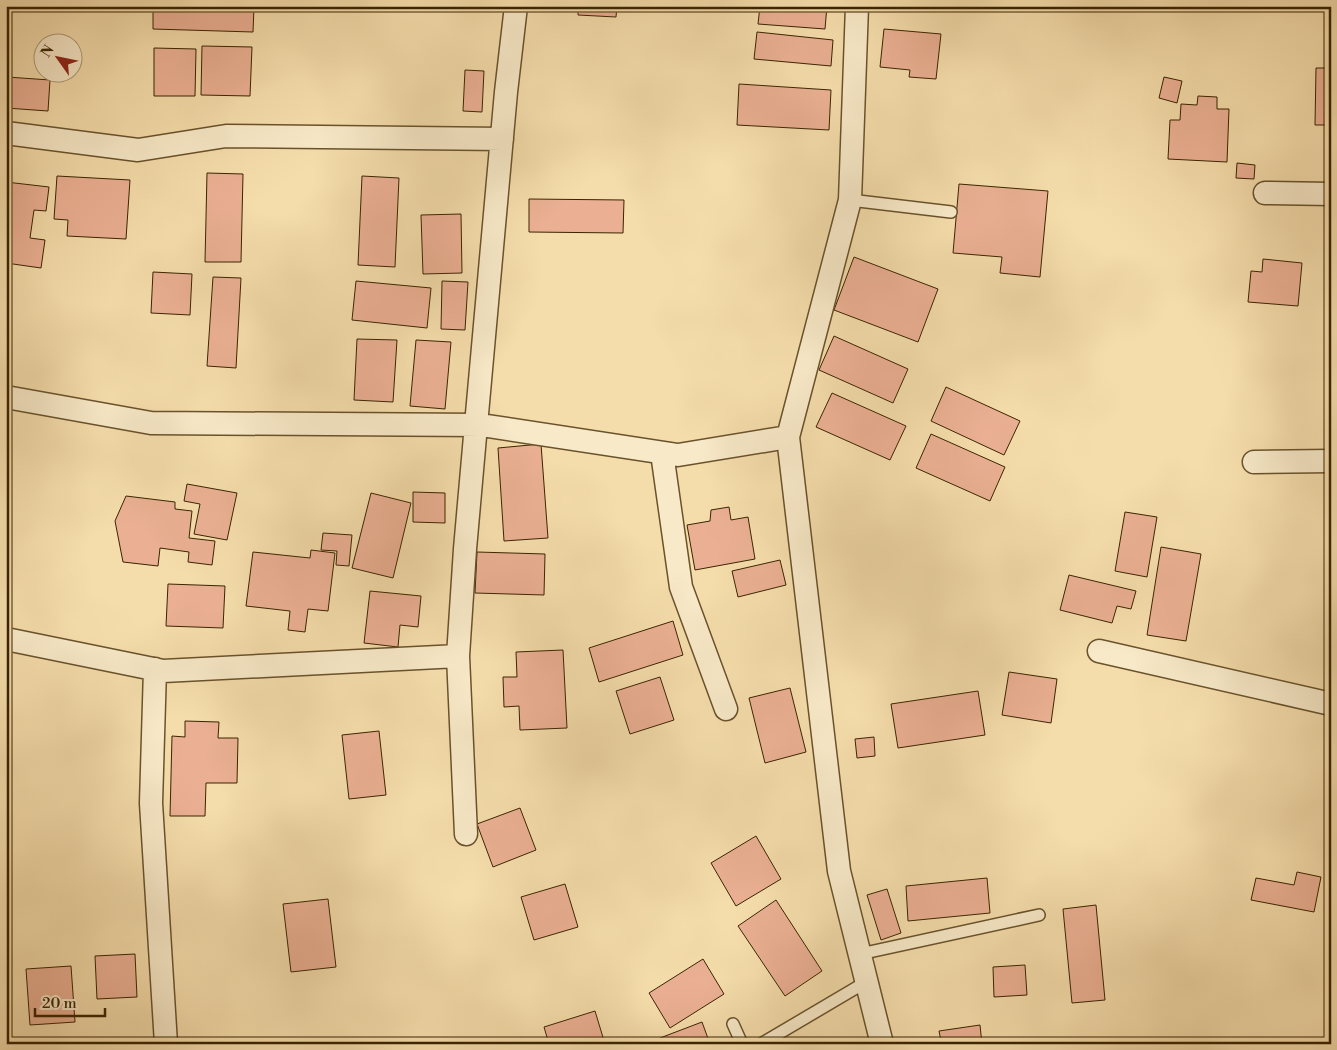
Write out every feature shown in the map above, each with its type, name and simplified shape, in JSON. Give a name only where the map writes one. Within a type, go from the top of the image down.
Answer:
[{"type":"street","points":[[466,834],[458,656],[476,425],[516,6]]},
{"type":"street","points":[[857,6],[850,200],[788,437],[839,871],[882,1044]]},
{"type":"street","points":[[6,134],[138,150],[226,136],[502,139]]},
{"type":"street","points":[[1265,193],[1331,194]]},
{"type":"street","points":[[6,397],[151,423],[481,425],[678,455],[788,437]]},
{"type":"street","points":[[662,453],[681,587],[726,709]]},
{"type":"street","points":[[1254,462],[1331,461]]},
{"type":"street","points":[[6,639],[164,671],[458,656]]},
{"type":"street","points":[[1099,651],[1331,704]]},
{"type":"street","points":[[155,669],[151,803],[166,1044]]},
{"type":"lane","points":[[850,200],[951,212]]},
{"type":"lane","points":[[860,954],[1039,915]]},
{"type":"lane","points":[[761,1044],[866,982]]},
{"type":"lane","points":[[733,1024],[742,1044]]},
{"type":"building","points":[[153,6],[254,7],[253,32],[153,29]]},
{"type":"building","points":[[411,6],[460,6],[460,8]]},
{"type":"building","points":[[578,6],[617,6],[616,17],[578,15]]},
{"type":"building","points":[[760,6],[827,6],[825,29],[758,24]]},
{"type":"building","points":[[884,29],[941,34],[936,79],[909,77],[910,70],[880,67]]},
{"type":"building","points":[[757,32],[833,40],[831,66],[754,59]]},
{"type":"building","points":[[202,46],[252,47],[250,96],[201,95]]},
{"type":"building","points":[[154,48],[196,49],[195,96],[154,96]]},
{"type":"building","points":[[1316,68],[1331,68],[1331,125],[1315,125]]},
{"type":"building","points":[[465,70],[484,71],[482,112],[463,111]]},
{"type":"building","points":[[7,77],[32,79],[32,82],[50,82],[48,111],[6,108]]},
{"type":"building","points":[[1164,77],[1182,81],[1177,103],[1159,98]]},
{"type":"building","points":[[739,84],[831,90],[829,130],[737,125]]},
{"type":"building","points":[[1198,96],[1217,97],[1217,109],[1229,109],[1227,162],[1168,159],[1170,120],[1180,120],[1181,104],[1197,105]]},
{"type":"building","points":[[1237,163],[1255,165],[1254,179],[1236,178]]},
{"type":"building","points":[[207,173],[243,174],[241,262],[205,262]]},
{"type":"building","points":[[57,176],[130,180],[126,239],[67,236],[68,220],[54,219]]},
{"type":"building","points":[[362,176],[399,178],[395,267],[358,265]]},
{"type":"building","points":[[6,182],[49,187],[46,211],[34,210],[30,238],[45,240],[41,268],[6,263]]},
{"type":"building","points":[[959,184],[1048,191],[1040,277],[1000,273],[1002,257],[953,253]]},
{"type":"building","points":[[529,199],[624,200],[623,233],[529,232]]},
{"type":"building","points":[[461,214],[462,273],[423,274],[421,215]]},
{"type":"building","points":[[854,257],[938,289],[918,342],[834,310]]},
{"type":"building","points":[[1263,259],[1302,263],[1298,306],[1248,302],[1251,271],[1262,272]]},
{"type":"building","points":[[153,272],[192,274],[190,315],[151,313]]},
{"type":"building","points":[[213,277],[241,278],[236,368],[207,366]]},
{"type":"building","points":[[356,281],[431,288],[427,328],[352,320]]},
{"type":"building","points":[[442,281],[468,282],[465,330],[441,329]]},
{"type":"building","points":[[834,336],[908,369],[893,403],[819,370]]},
{"type":"building","points":[[357,339],[397,340],[393,402],[354,400]]},
{"type":"building","points":[[416,340],[451,342],[445,409],[410,406]]},
{"type":"building","points":[[946,387],[1020,421],[1004,455],[931,421]]},
{"type":"building","points":[[832,393],[906,426],[890,460],[816,427]]},
{"type":"building","points":[[931,434],[1005,467],[990,501],[916,468]]},
{"type":"building","points":[[541,444],[548,538],[504,541],[498,448]]},
{"type":"building","points":[[187,484],[237,493],[227,540],[194,534],[200,504],[184,501]]},
{"type":"building","points":[[413,492],[445,493],[445,523],[413,522]]},
{"type":"building","points":[[371,493],[411,503],[393,578],[352,568]]},
{"type":"building","points":[[126,496],[175,502],[175,509],[192,511],[189,538],[215,541],[212,565],[188,562],[189,552],[160,548],[158,566],[123,562],[115,521]]},
{"type":"building","points":[[729,507],[731,520],[748,517],[755,559],[695,570],[687,525],[710,521],[711,510]]},
{"type":"building","points":[[1125,512],[1157,517],[1147,577],[1115,571]]},
{"type":"building","points":[[323,533],[352,535],[349,566],[336,565],[337,551],[321,550]]},
{"type":"building","points":[[1161,547],[1201,554],[1186,641],[1147,635]]},
{"type":"building","points":[[311,550],[335,553],[328,611],[308,609],[305,632],[288,630],[290,611],[246,606],[253,552],[310,558]]},
{"type":"building","points":[[477,552],[545,554],[544,595],[475,593]]},
{"type":"building","points":[[780,560],[786,585],[738,597],[732,571]]},
{"type":"building","points":[[1069,575],[1136,591],[1131,609],[1117,606],[1112,623],[1060,610]]},
{"type":"building","points":[[168,584],[225,586],[223,628],[166,626]]},
{"type":"building","points":[[370,591],[421,596],[418,627],[400,625],[398,647],[364,643]]},
{"type":"building","points":[[673,621],[683,655],[599,682],[589,648]]},
{"type":"building","points":[[563,650],[567,728],[520,730],[519,706],[504,707],[503,677],[517,677],[516,652]]},
{"type":"building","points":[[1009,672],[1057,679],[1051,723],[1002,715]]},
{"type":"building","points":[[660,677],[674,720],[630,734],[616,691]]},
{"type":"building","points":[[790,688],[806,752],[765,763],[749,698]]},
{"type":"building","points":[[978,691],[985,735],[898,748],[891,704]]},
{"type":"building","points":[[185,721],[219,722],[218,738],[238,738],[237,783],[206,783],[205,816],[170,816],[172,736],[185,737]]},
{"type":"building","points":[[379,731],[386,795],[349,799],[342,735]]},
{"type":"building","points":[[874,737],[875,756],[857,758],[855,739]]},
{"type":"building","points":[[520,808],[536,850],[493,867],[477,824]]},
{"type":"building","points":[[756,836],[781,879],[736,906],[711,863]]},
{"type":"building","points":[[1297,872],[1321,877],[1314,912],[1251,900],[1256,878],[1294,885]]},
{"type":"building","points":[[987,878],[990,913],[908,921],[906,886]]},
{"type":"building","points":[[565,884],[578,927],[534,940],[521,897]]},
{"type":"building","points":[[887,889],[901,933],[881,940],[867,895]]},
{"type":"building","points":[[328,899],[336,967],[291,972],[283,904]]},
{"type":"building","points":[[776,900],[822,971],[785,996],[738,926]]},
{"type":"building","points":[[1096,905],[1105,1000],[1072,1003],[1063,909]]},
{"type":"building","points":[[135,954],[137,997],[97,999],[95,956]]},
{"type":"building","points":[[703,959],[724,994],[670,1028],[649,993]]},
{"type":"building","points":[[1025,965],[1027,995],[994,997],[993,967]]},
{"type":"building","points":[[71,966],[75,1022],[30,1025],[26,969]]},
{"type":"building","points":[[595,1011],[605,1044],[549,1044],[544,1027]]},
{"type":"building","points":[[702,1022],[710,1044],[662,1044],[660,1038]]},
{"type":"building","points":[[980,1025],[982,1044],[927,1044],[941,1041],[939,1031]]}]
